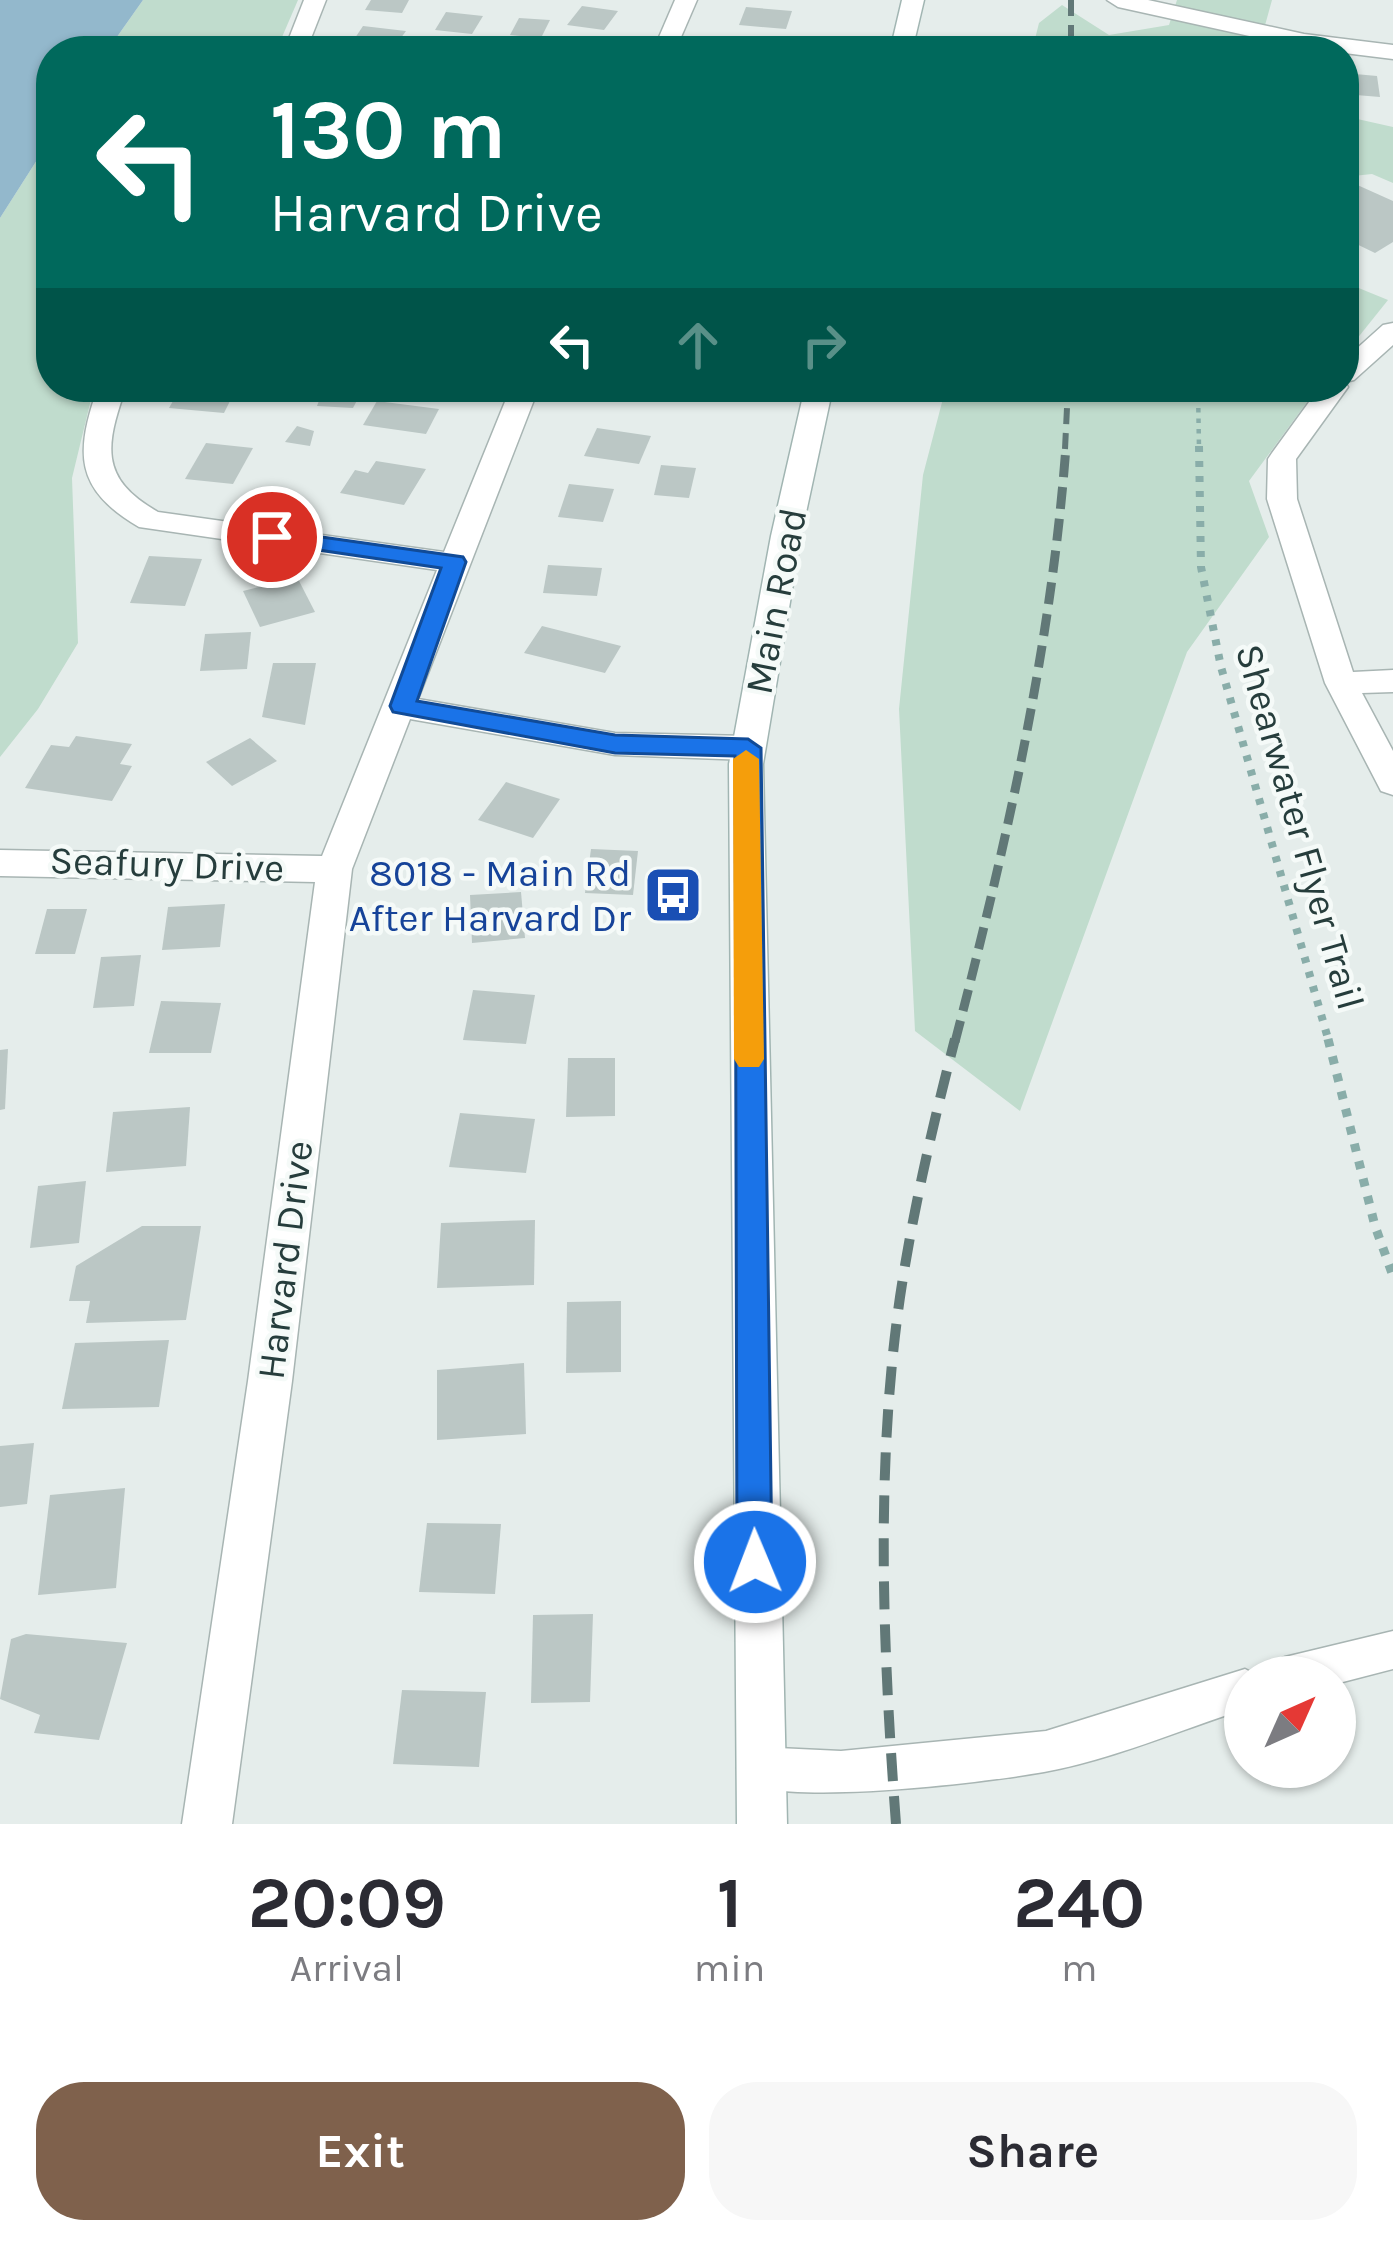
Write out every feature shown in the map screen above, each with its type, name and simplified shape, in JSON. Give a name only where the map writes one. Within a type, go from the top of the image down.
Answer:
[{"type":"street","points":[[299,36],[315,0]]},
{"type":"street","points":[[670,36],[686,0]]},
{"type":"street","points":[[905,36],[913,0]]},
{"type":"street","points":[[1118,0],[1285,36]]},
{"type":"street","points":[[1359,47],[1393,52]]},
{"type":"street","points":[[1359,361],[1393,331]]},
{"type":"street","points":[[106,402],[95,458],[103,486],[118,505],[149,520],[454,562]]},
{"type":"street","name":"Harvard Drive","points":[[207,1824],[270,1381],[334,869],[519,402]]},
{"type":"street","name":"Main Road","points":[[762,1824],[748,748],[816,402]]},
{"type":"street","points":[[1323,402],[1282,459],[1282,499],[1341,683],[1393,783]]},
{"type":"street","points":[[1341,683],[1393,681]]},
{"type":"street","points":[[402,706],[615,744],[748,748]]},
{"type":"street","name":"Seafury Drive","points":[[0,863],[334,869]]},
{"type":"lane","points":[[1356,1659],[1393,1650]]},
{"type":"lane","points":[[758,1768],[841,1772],[1046,1751],[1224,1696]]},
{"type":"path","name":"Shearwater Flyer Trail","points":[[1198,402],[1201,567],[1221,668],[1343,1091],[1375,1226],[1393,1276]]},
{"type":"green space","points":[[143,0],[298,0],[282,36],[118,36]]},
{"type":"green space","points":[[1177,0],[1272,0],[1264,29],[1268,36],[1036,36],[1039,23],[1062,5],[1109,35],[1169,25]]},
{"type":"green space","points":[[1359,119],[1393,127],[1393,183],[1372,174],[1359,175]]},
{"type":"green space","points":[[36,162],[36,402],[90,402],[72,478],[78,643],[38,709],[0,757],[0,218]]},
{"type":"green space","points":[[1359,288],[1388,300],[1359,336]]},
{"type":"green space","points":[[942,402],[1307,402],[1249,481],[1269,537],[1187,652],[1020,1111],[915,1031],[899,709],[923,475]]},
{"type":"water","points":[[0,0],[143,0],[118,36],[36,36],[36,162],[0,218]]},
{"type":"building","points":[[371,0],[409,0],[402,13],[365,10]]},
{"type":"building","points":[[582,6],[618,11],[604,30],[567,25]]},
{"type":"building","points":[[746,7],[792,11],[786,29],[739,25]]},
{"type":"building","points":[[446,12],[483,16],[472,34],[435,30]]},
{"type":"building","points":[[519,18],[550,20],[542,36],[510,35]]},
{"type":"building","points":[[363,26],[406,31],[402,36],[356,36]]},
{"type":"building","points":[[1359,74],[1377,76],[1380,97],[1359,95]]},
{"type":"building","points":[[1359,186],[1393,201],[1393,242],[1375,253],[1359,245]]},
{"type":"building","points":[[172,402],[230,402],[224,413],[169,408]]},
{"type":"building","points":[[318,402],[356,402],[353,408],[317,406]]},
{"type":"building","points":[[376,402],[439,409],[426,434],[363,425]]},
{"type":"building","points":[[297,426],[314,431],[310,446],[285,442]]},
{"type":"building","points":[[597,428],[651,436],[639,464],[584,456]]},
{"type":"building","points":[[206,443],[253,448],[233,484],[185,479]]},
{"type":"building","points":[[376,461],[426,469],[404,505],[340,493],[355,470],[368,473]]},
{"type":"building","points":[[661,465],[696,468],[689,498],[654,495]]},
{"type":"building","points":[[569,484],[614,489],[603,522],[558,517]]},
{"type":"building","points":[[149,556],[202,559],[185,606],[130,603]]},
{"type":"building","points":[[548,565],[602,568],[597,596],[543,593]]},
{"type":"building","points":[[297,577],[315,612],[260,627],[243,591]]},
{"type":"building","points":[[542,626],[621,646],[605,673],[524,653]]},
{"type":"building","points":[[251,632],[247,669],[200,671],[205,634]]},
{"type":"building","points":[[273,663],[316,663],[305,725],[262,717]]},
{"type":"building","points":[[76,736],[132,744],[120,764],[132,766],[112,801],[25,788],[51,745],[69,747]]},
{"type":"building","points":[[250,738],[277,761],[232,786],[206,762]]},
{"type":"building","points":[[506,782],[560,799],[533,838],[478,820]]},
{"type":"building","points":[[591,849],[638,851],[633,895],[585,893]]},
{"type":"building","points":[[521,892],[525,938],[472,943],[470,895]]},
{"type":"building","points":[[225,904],[220,947],[162,950],[168,907]]},
{"type":"building","points":[[47,909],[87,909],[75,954],[35,954]]},
{"type":"building","points":[[141,955],[134,1006],[93,1008],[101,957]]},
{"type":"building","points":[[473,990],[535,995],[526,1044],[463,1040]]},
{"type":"building","points":[[161,1001],[221,1003],[211,1053],[149,1053]]},
{"type":"building","points":[[8,1049],[5,1109],[0,1110],[0,1050]]},
{"type":"building","points":[[568,1058],[615,1058],[615,1116],[566,1117]]},
{"type":"building","points":[[190,1107],[186,1166],[106,1172],[113,1112]]},
{"type":"building","points":[[460,1113],[535,1119],[526,1173],[449,1167]]},
{"type":"building","points":[[86,1181],[79,1243],[30,1248],[38,1186]]},
{"type":"building","points":[[535,1220],[534,1285],[437,1288],[441,1223]]},
{"type":"building","points":[[142,1226],[201,1226],[186,1320],[86,1323],[90,1301],[69,1301],[76,1266]]},
{"type":"building","points":[[621,1301],[621,1372],[566,1373],[567,1302]]},
{"type":"building","points":[[169,1340],[159,1407],[62,1409],[75,1343]]},
{"type":"building","points":[[524,1363],[526,1434],[437,1440],[437,1370]]},
{"type":"building","points":[[34,1443],[27,1504],[0,1507],[0,1446]]},
{"type":"building","points":[[125,1488],[116,1588],[38,1595],[50,1495]]},
{"type":"building","points":[[427,1523],[501,1524],[495,1594],[419,1592]]},
{"type":"building","points":[[593,1614],[590,1702],[531,1703],[533,1615]]},
{"type":"building","points":[[26,1634],[127,1643],[99,1740],[34,1733],[40,1715],[0,1699],[11,1639]]},
{"type":"building","points":[[402,1690],[486,1692],[479,1767],[393,1764]]},
{"type":"railway","points":[[1071,0],[1071,36]]},
{"type":"railway","points":[[1065,449],[1067,402]]},
{"type":"railway","points":[[955,1042],[992,894],[1038,672],[1066,446]]},
{"type":"railway","points":[[896,1824],[885,1626],[887,1428],[905,1264],[955,1039]]},
{"type":"slow traffic","points":[[746,759],[749,1059]]},
{"type":"place","name":"8018 - Main Rd After Harvard Dr","points":[[673,895]]},
{"type":"route","points":[[272,537],[454,562],[402,706],[615,744],[748,748],[755,1562]]}]
